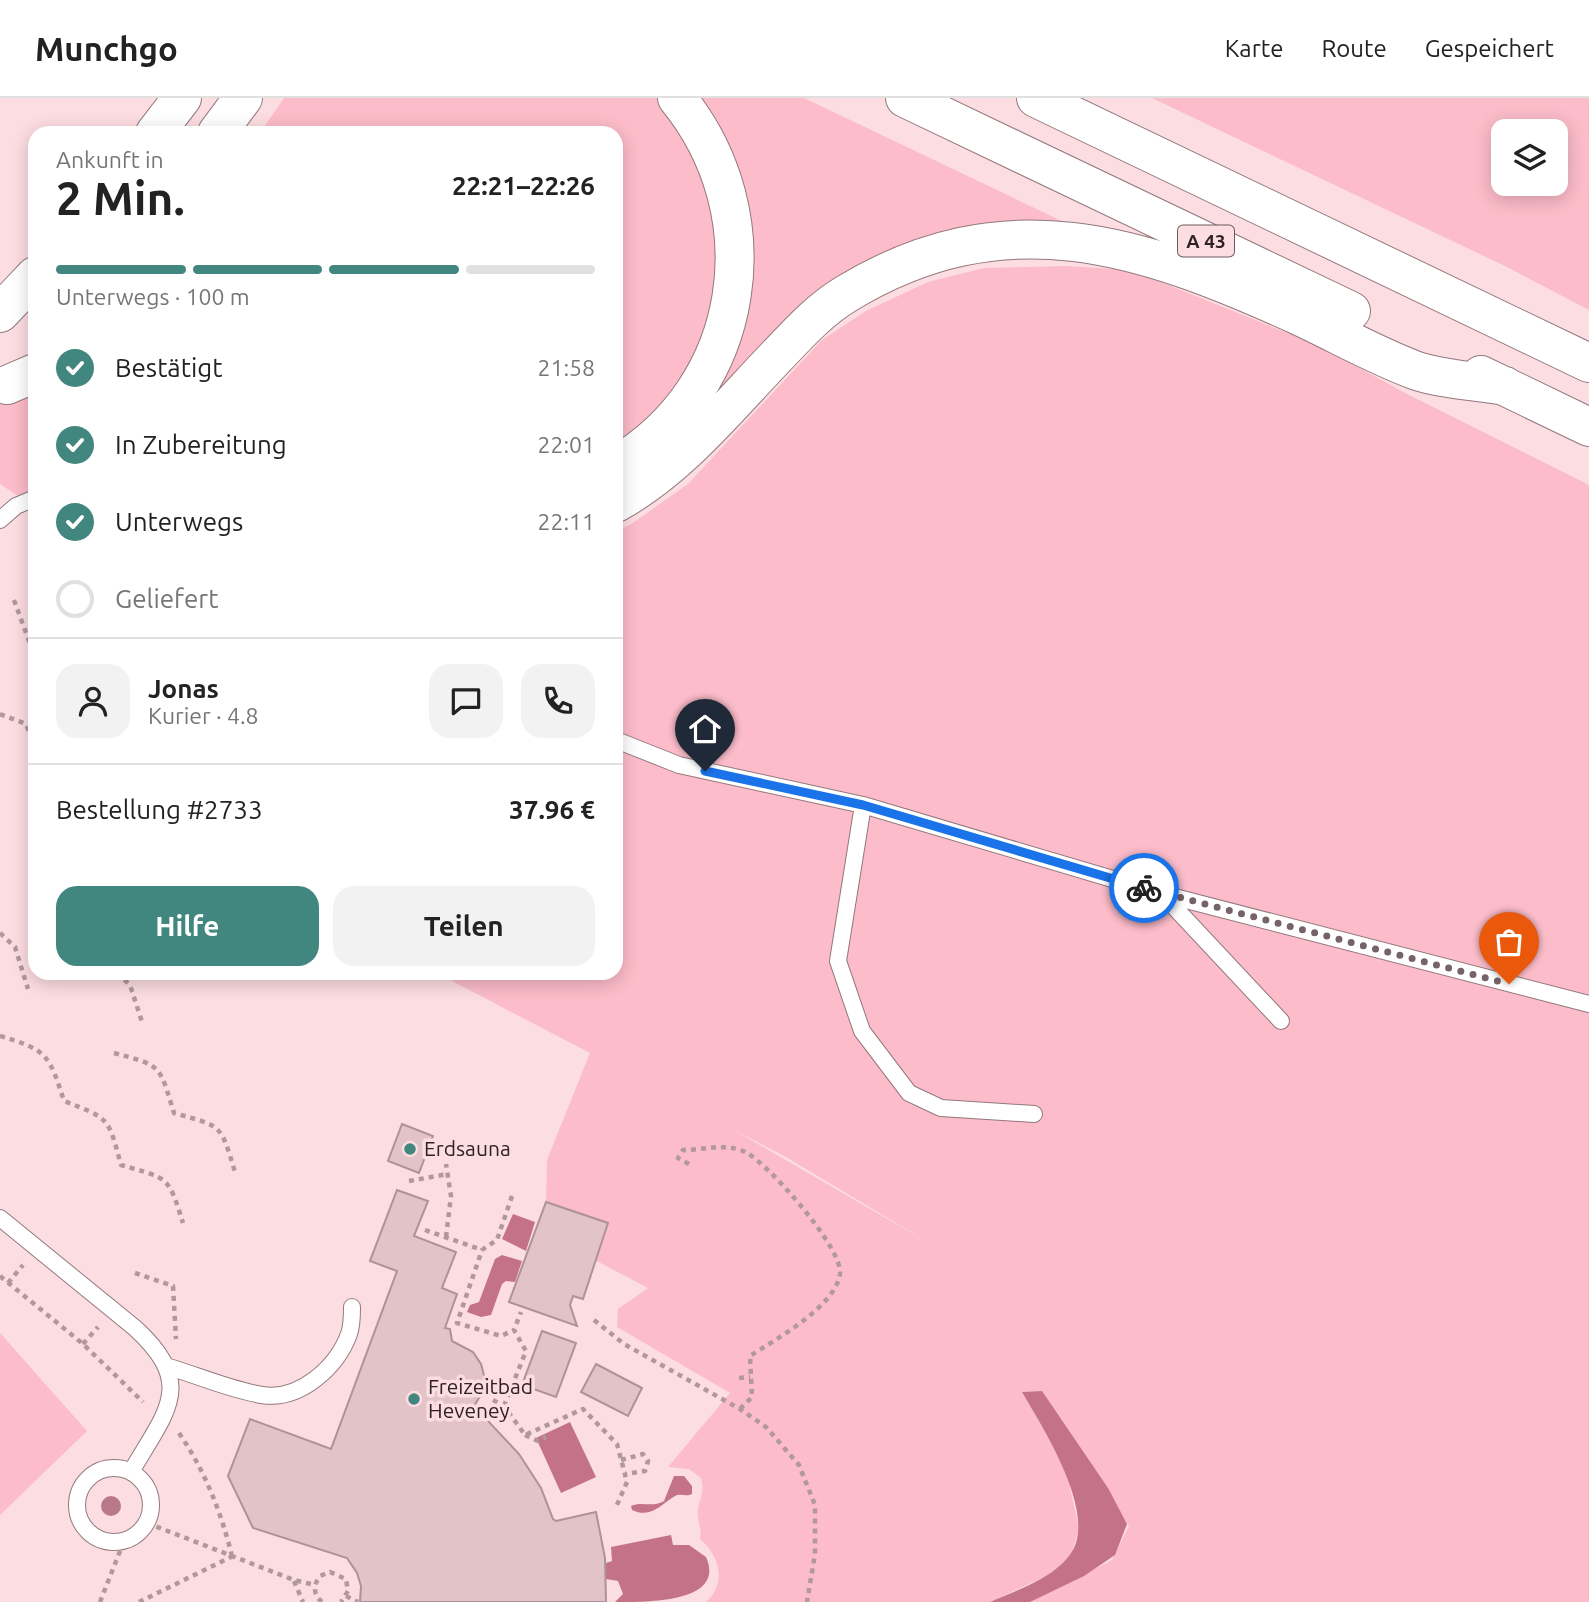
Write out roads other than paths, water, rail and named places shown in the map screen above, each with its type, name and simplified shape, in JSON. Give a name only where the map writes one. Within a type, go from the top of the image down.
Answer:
[{"type":"main road","points":[[160,126],[182,98]]},
{"type":"main road","points":[[222,126],[243,98]]},
{"type":"main road","points":[[623,461],[640,452],[679,411],[708,368],[726,328],[733,289],[736,240],[727,190],[693,118],[677,98]]},
{"type":"main road","name":"A 43","points":[[905,98],[1589,426]]},
{"type":"main road","name":"A 43","points":[[1036,98],[1589,363]]},
{"type":"main road","points":[[623,499],[654,480],[813,318],[844,295],[896,267],[941,249],[991,241],[1055,239],[1138,253],[1213,278],[1418,371],[1505,386]]},
{"type":"main road","points":[[0,313],[28,283]]},
{"type":"main road","points":[[14,383],[28,363]]},
{"type":"lane","points":[[0,520],[16,506],[28,501]]},
{"type":"lane","points":[[623,743],[679,765],[863,805],[1163,894],[1589,1004]]},
{"type":"lane","points":[[863,805],[838,961],[862,1031],[909,1093],[941,1108],[1034,1114]]},
{"type":"lane","points":[[1163,894],[1281,1021]]},
{"type":"lane","points":[[0,1218],[156,1348],[169,1367],[172,1384],[162,1419],[131,1472]]},
{"type":"lane","points":[[169,1367],[263,1395],[299,1390],[325,1371],[341,1353],[351,1331],[352,1307]]},
{"type":"lane","points":[[113,1468],[131,1472],[142,1480],[150,1496],[147,1523],[142,1531],[124,1541],[104,1541],[88,1531],[82,1523],[77,1502],[82,1487],[97,1472],[113,1468]]},
{"type":"place","name":"Erdsauna","points":[[410,1149]]},
{"type":"place","name":"Freizeitbad Heveney","points":[[414,1399]]}]
